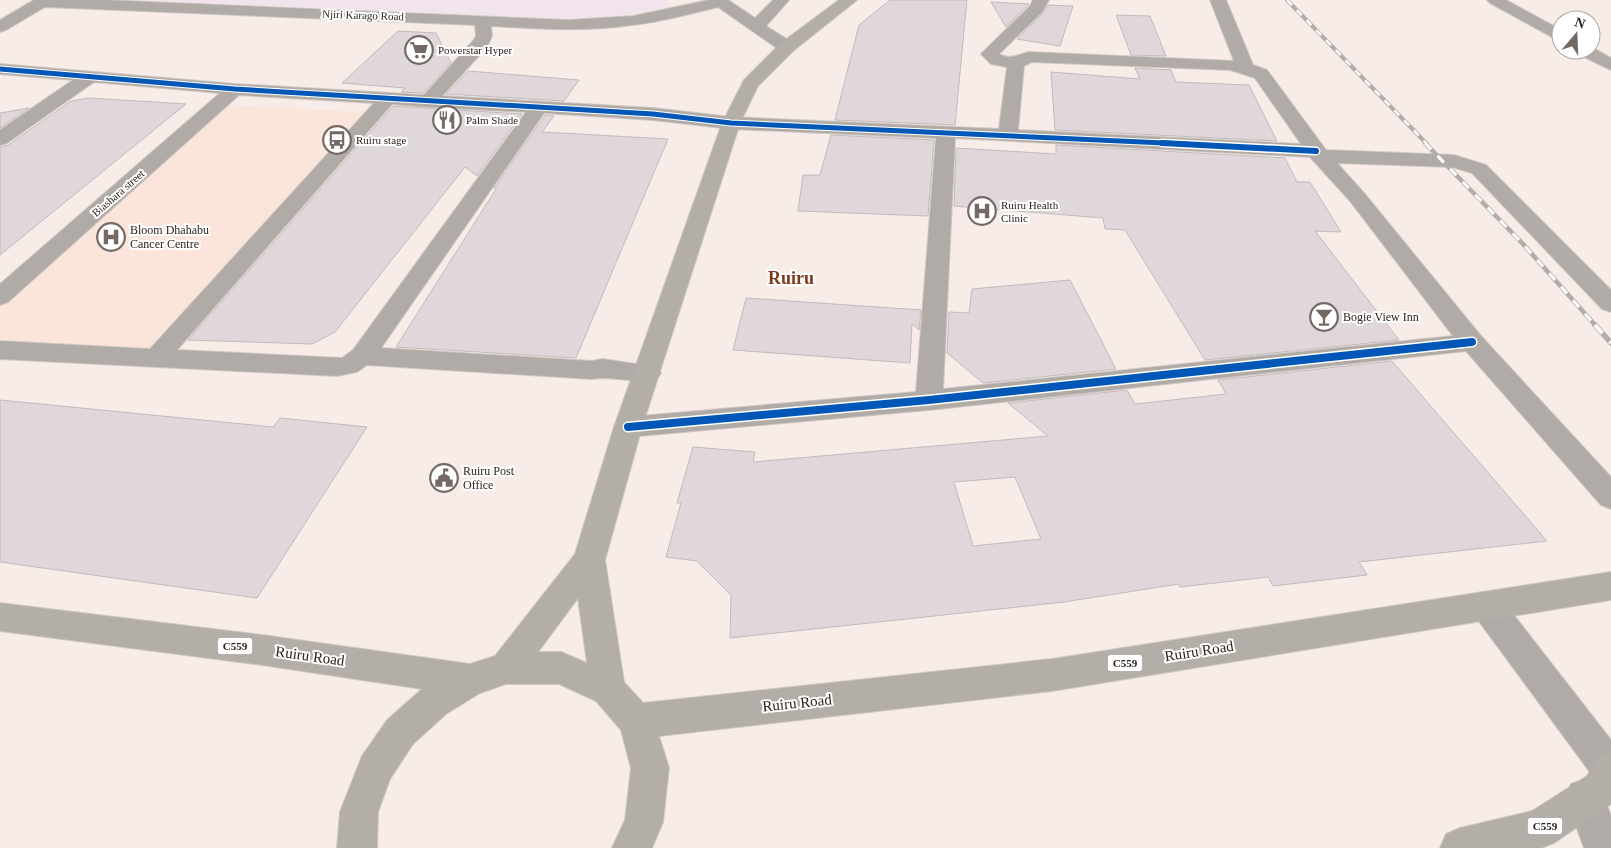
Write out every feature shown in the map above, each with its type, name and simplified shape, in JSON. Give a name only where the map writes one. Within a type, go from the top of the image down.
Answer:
[{"type":"main road","points":[[506,668],[589,560],[628,427],[648,373],[731,124],[750,84],[787,46],[849,0]]},
{"type":"main road","points":[[589,560],[608,689]]},
{"type":"main road","name":"Ruiru Road","points":[[636,722],[1052,675],[1611,586]]},
{"type":"main road","name":"Ruiru Road","points":[[0,617],[262,650],[470,680]]},
{"type":"main road","points":[[357,848],[359,812],[375,769],[400,732],[432,702],[470,680],[506,668],[561,668],[608,689],[636,722],[650,768],[644,822],[632,848]]},
{"type":"main road","name":"C559","points":[[1460,848],[1540,829],[1600,789],[1611,770]]},
{"type":"street","points":[[758,26],[781,0]]},
{"type":"street","points":[[1041,0],[1036,10],[989,54],[997,60],[1016,63],[1028,58],[1045,57],[1230,65],[1262,74],[1318,154],[1357,197],[1472,342],[1611,497]]},
{"type":"street","points":[[1218,0],[1246,68]]},
{"type":"street","points":[[1495,0],[1551,31]]},
{"type":"street","points":[[0,27],[43,1]]},
{"type":"street","name":"Njiri Karago Road","points":[[43,1],[140,7],[564,24],[620,22],[659,16],[720,1]]},
{"type":"street","points":[[720,1],[787,46]]},
{"type":"street","points":[[427,102],[481,42],[484,36],[483,21]]},
{"type":"street","points":[[1008,135],[1016,63]]},
{"type":"street","points":[[0,69],[386,100],[653,114],[731,124],[1008,135],[1454,161],[1479,168],[1611,304]]},
{"type":"street","points":[[0,140],[90,77]]},
{"type":"street","name":"Biashara street","points":[[0,297],[235,89]]},
{"type":"street","points":[[156,358],[386,100]]},
{"type":"street","points":[[0,350],[337,367],[348,366],[362,356],[538,108]]},
{"type":"street","points":[[929,400],[946,132]]},
{"type":"street","points":[[628,427],[929,400],[1472,342]]},
{"type":"street","points":[[362,356],[592,370],[602,368],[648,373]]},
{"type":"street","points":[[1487,606],[1611,770]]},
{"type":"street","points":[[1585,798],[1604,848]]},
{"type":"shaded area","points":[[136,0],[666,0],[673,7],[593,20]]},
{"type":"shaded area","points":[[225,105],[366,112],[154,351],[0,339],[0,306]]},
{"type":"building","points":[[890,0],[967,0],[955,125],[835,120],[859,25]]},
{"type":"building","points":[[991,2],[1029,4],[1006,27]]},
{"type":"building","points":[[1048,5],[1073,6],[1060,46],[1017,39],[1043,13]]},
{"type":"building","points":[[1116,15],[1150,16],[1166,56],[1131,55]]},
{"type":"building","points":[[398,31],[436,33],[451,63],[423,93],[401,92],[405,88],[342,83]]},
{"type":"building","points":[[1135,68],[1171,70],[1176,82],[1249,85],[1277,141],[1055,130],[1051,72],[1140,79]]},
{"type":"building","points":[[468,71],[579,80],[564,101],[446,94]]},
{"type":"building","points":[[88,98],[186,104],[0,255],[0,147],[8,145],[71,101]]},
{"type":"building","points":[[393,106],[522,114],[477,176],[465,167],[335,332],[312,344],[188,340]]},
{"type":"building","points":[[29,108],[0,128],[0,113]]},
{"type":"building","points":[[545,115],[554,116],[542,132],[668,139],[576,358],[396,347],[496,189],[494,188]]},
{"type":"building","points":[[831,135],[934,140],[928,216],[798,211],[803,175],[820,175]]},
{"type":"building","points":[[1056,145],[1285,158],[1297,182],[1310,182],[1341,232],[1315,231],[1399,340],[1205,360],[1125,230],[1105,229],[1103,218],[954,206],[956,148],[1056,154]]},
{"type":"building","points":[[1070,280],[1116,369],[983,383],[947,353],[949,312],[969,313],[972,289]]},
{"type":"building","points":[[746,298],[921,310],[919,330],[912,324],[910,363],[733,350]]},
{"type":"building","points":[[1392,361],[1547,541],[1359,562],[1367,575],[1273,586],[1268,577],[1180,587],[1179,584],[1064,602],[730,638],[731,595],[697,561],[666,557],[681,503],[677,503],[693,447],[755,452],[753,462],[1048,436],[1008,403],[1127,390],[1135,404],[1226,394],[1218,380]],"holes":[[[1015,477],[1041,539],[973,546],[954,482]]]},
{"type":"building","points":[[0,400],[273,427],[280,418],[367,427],[257,598],[0,562]]},
{"type":"railway","points":[[1287,0],[1427,144]]},
{"type":"railway","points":[[1425,143],[1523,244],[1596,326]]},
{"type":"railway","points":[[1595,325],[1611,343]]},
{"type":"cycle path","points":[[0,69],[235,89],[653,114],[731,123],[1316,151]]},
{"type":"cycle path","points":[[628,427],[929,400],[1472,342]]},
{"type":"place","name":"Powerstar Hyper","points":[[419,50]]},
{"type":"place","name":"Palm Shade","points":[[447,120]]},
{"type":"place","name":"Ruiru stage","points":[[337,140]]},
{"type":"place","name":"Ruiru Health Clinic","points":[[982,211]]},
{"type":"place","name":"Bloom Dhahabu Cancer Centre","points":[[111,237]]},
{"type":"place","name":"Bogie View Inn","points":[[1324,317]]},
{"type":"place","name":"Ruiru Post Office","points":[[444,478]]},
{"type":"district","name":"Ruiru","points":[[791,278]]}]
